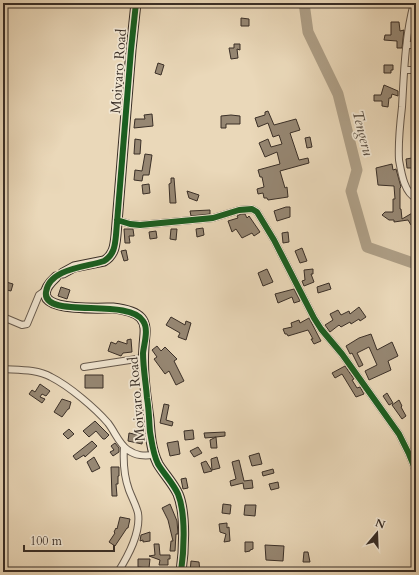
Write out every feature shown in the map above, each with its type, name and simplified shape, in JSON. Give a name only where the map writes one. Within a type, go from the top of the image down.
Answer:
[{"type":"street","name":"Moivaro Road","points":[[136,3],[114,251],[108,258],[99,263],[74,267],[60,275],[50,282],[46,290],[48,298],[56,304],[77,308],[119,309],[138,315],[145,323],[143,358],[154,455],[158,464],[178,493],[180,500],[183,539],[181,572]]},
{"type":"street","points":[[414,3],[407,45],[399,159],[406,187],[410,194],[416,198]]},
{"type":"street","points":[[407,45],[416,45]]},
{"type":"street","points":[[405,70],[416,70]]},
{"type":"street","points":[[117,220],[130,224],[140,224],[213,218],[248,208],[254,210],[274,240],[314,318],[321,329],[342,354],[399,434],[410,454],[416,471]]},
{"type":"street","points":[[3,317],[22,325],[27,324],[39,295],[46,290]]},
{"type":"street","points":[[84,367],[143,358]]},
{"type":"street","points":[[3,369],[42,373],[58,380],[100,415],[124,447],[129,451],[141,456],[154,455]]},
{"type":"street","points":[[118,572],[132,546],[138,518],[137,510],[125,476],[123,456],[124,447]]},
{"type":"building","points":[[241,18],[249,19],[249,26],[241,26]]},
{"type":"building","points":[[391,22],[399,22],[400,31],[404,30],[402,48],[397,48],[397,41],[384,40],[385,35],[391,35]]},
{"type":"building","points":[[234,44],[240,44],[240,50],[237,49],[238,58],[231,59],[229,48],[234,48]]},
{"type":"building","points":[[158,63],[164,65],[161,75],[155,73]]},
{"type":"building","points":[[384,65],[393,65],[393,70],[391,70],[391,73],[384,73]]},
{"type":"building","points":[[384,85],[398,91],[398,96],[392,94],[391,98],[389,98],[388,107],[382,106],[382,101],[374,101],[374,95],[381,95]]},
{"type":"building","points":[[268,111],[274,125],[296,119],[300,130],[290,133],[299,160],[308,158],[309,163],[280,171],[285,188],[287,187],[288,197],[268,200],[267,198],[264,198],[263,193],[258,194],[257,189],[264,187],[262,177],[260,177],[258,170],[280,164],[277,152],[265,157],[259,143],[268,139],[271,147],[282,144],[279,135],[273,137],[268,123],[258,127],[255,118],[265,115],[265,112]]},
{"type":"building","points":[[152,114],[153,126],[134,128],[135,119],[145,119],[144,115]]},
{"type":"building","points":[[221,116],[240,116],[240,124],[226,124],[226,128],[221,128]]},
{"type":"building","points":[[310,137],[312,147],[307,148],[305,138]]},
{"type":"building","points":[[135,139],[141,140],[140,154],[134,154]]},
{"type":"building","points":[[145,154],[152,155],[149,175],[143,175],[142,181],[134,180],[135,170],[142,171]]},
{"type":"building","points":[[412,158],[413,168],[407,168],[406,159]]},
{"type":"building","points":[[392,164],[393,170],[396,169],[401,187],[400,209],[402,219],[414,212],[416,216],[416,222],[411,225],[408,220],[394,222],[394,220],[389,220],[382,215],[385,212],[393,212],[393,199],[395,199],[394,186],[378,185],[376,168]]},
{"type":"building","points":[[171,178],[174,178],[176,203],[170,203],[169,184],[171,183]]},
{"type":"building","points":[[149,184],[150,193],[143,194],[142,185]]},
{"type":"building","points":[[187,191],[199,195],[197,201],[189,198]]},
{"type":"building","points":[[290,207],[290,217],[277,221],[274,211]]},
{"type":"building","points":[[210,210],[210,214],[191,216],[190,211]]},
{"type":"building","points":[[245,214],[247,218],[249,216],[260,232],[254,236],[252,233],[242,238],[236,229],[232,232],[228,221],[238,218],[237,216]]},
{"type":"building","points":[[203,228],[204,235],[197,237],[196,229]]},
{"type":"building","points":[[124,229],[133,229],[134,236],[129,236],[130,243],[125,243]]},
{"type":"building","points":[[171,229],[177,229],[176,240],[170,239]]},
{"type":"building","points":[[156,231],[157,238],[150,239],[149,232]]},
{"type":"building","points":[[288,232],[289,242],[283,243],[282,233]]},
{"type":"building","points":[[302,248],[307,261],[300,263],[295,251]]},
{"type":"building","points":[[126,250],[128,260],[124,261],[121,251]]},
{"type":"building","points":[[267,269],[273,282],[263,286],[258,273]]},
{"type":"building","points":[[313,269],[313,274],[311,274],[314,282],[304,286],[302,281],[305,280],[304,270]]},
{"type":"building","points":[[3,281],[13,284],[11,291],[3,289]]},
{"type":"building","points":[[329,283],[331,289],[318,293],[317,287]]},
{"type":"building","points":[[61,287],[70,290],[67,299],[58,296]]},
{"type":"building","points":[[294,289],[300,301],[294,303],[292,297],[278,303],[275,294]]},
{"type":"building","points":[[359,307],[366,317],[360,321],[359,319],[351,324],[350,322],[341,327],[339,325],[330,332],[325,325],[333,320],[330,314],[338,310],[341,315],[349,311],[350,314]]},
{"type":"building","points":[[171,317],[185,325],[186,321],[191,323],[186,340],[178,337],[180,333],[166,325]]},
{"type":"building","points":[[309,318],[321,341],[314,344],[308,330],[288,336],[285,334],[283,329],[292,327],[291,323],[299,320],[300,323]]},
{"type":"building","points":[[371,334],[377,350],[392,342],[398,356],[388,361],[391,370],[369,380],[365,371],[377,365],[369,347],[357,353],[363,365],[359,367],[352,353],[350,354],[346,346],[359,338]]},
{"type":"building","points":[[131,339],[132,352],[123,353],[121,356],[108,351],[111,342],[116,344],[118,341],[127,344],[127,340]]},
{"type":"building","points":[[157,346],[161,351],[165,347],[177,359],[174,361],[184,381],[176,385],[169,371],[165,374],[154,359],[157,357],[152,350]]},
{"type":"building","points":[[345,366],[354,379],[352,380],[357,388],[360,387],[364,394],[356,397],[342,374],[335,378],[332,373]]},
{"type":"building","points":[[85,375],[103,375],[103,388],[85,388]]},
{"type":"building","points":[[40,384],[50,391],[46,396],[42,394],[40,397],[45,399],[42,403],[29,394],[32,390],[35,392]]},
{"type":"building","points":[[387,393],[393,403],[389,405],[383,396]]},
{"type":"building","points":[[62,399],[71,402],[69,409],[62,417],[54,412]]},
{"type":"building","points":[[399,400],[406,416],[402,419],[392,405]]},
{"type":"building","points":[[164,404],[169,405],[166,420],[173,422],[172,426],[160,423]]},
{"type":"building","points":[[95,421],[109,435],[105,439],[103,439],[96,431],[89,437],[83,431]]},
{"type":"building","points":[[69,429],[74,434],[68,439],[63,434]]},
{"type":"building","points":[[193,430],[194,439],[185,440],[184,431]]},
{"type":"building","points":[[225,432],[225,436],[205,438],[204,433]]},
{"type":"building","points":[[129,433],[143,436],[142,444],[128,441]]},
{"type":"building","points":[[216,437],[217,448],[211,448],[210,440]]},
{"type":"building","points":[[92,441],[97,446],[85,457],[84,455],[76,460],[73,456]]},
{"type":"building","points":[[178,441],[180,454],[170,456],[167,443]]},
{"type":"building","points":[[115,443],[119,448],[119,452],[113,456],[110,452],[114,450],[111,446]]},
{"type":"building","points":[[198,447],[202,453],[194,457],[190,451]]},
{"type":"building","points":[[259,453],[262,464],[252,466],[249,456]]},
{"type":"building","points":[[94,457],[100,468],[92,472],[87,462]]},
{"type":"building","points":[[217,457],[220,468],[212,470],[211,459]]},
{"type":"building","points":[[239,460],[244,481],[252,480],[253,488],[244,489],[243,483],[231,486],[230,481],[236,479],[232,462]]},
{"type":"building","points":[[206,461],[212,471],[204,473],[201,463]]},
{"type":"building","points":[[111,467],[119,467],[118,484],[116,484],[117,496],[112,496]]},
{"type":"building","points":[[273,469],[274,473],[263,476],[262,472]]},
{"type":"building","points":[[186,478],[188,488],[183,489],[181,479]]},
{"type":"building","points":[[278,482],[279,488],[271,490],[269,484]]},
{"type":"building","points":[[170,504],[177,521],[178,534],[176,534],[175,551],[170,551],[171,541],[173,541],[168,520],[162,508]]},
{"type":"building","points":[[223,504],[231,505],[230,514],[222,513]]},
{"type":"building","points":[[245,505],[256,505],[255,516],[244,515]]},
{"type":"building","points":[[120,517],[130,519],[128,528],[115,546],[109,542],[115,533],[116,528],[117,529]]},
{"type":"building","points":[[227,523],[227,528],[229,527],[230,541],[224,542],[226,534],[220,532],[219,524]]},
{"type":"building","points":[[150,532],[150,541],[140,541],[141,535]]},
{"type":"building","points":[[245,542],[253,542],[253,549],[245,552]]},
{"type":"building","points":[[154,544],[159,544],[160,555],[170,555],[168,565],[159,565],[160,560],[149,556],[155,555]]},
{"type":"building","points":[[265,545],[284,546],[283,561],[266,560]]},
{"type":"building","points":[[304,552],[308,552],[310,562],[303,562]]},
{"type":"building","points":[[138,559],[150,559],[149,568],[138,567]]},
{"type":"building","points":[[191,561],[199,562],[200,572],[190,572]]},
{"type":"waterway","name":"Tengeru","points":[[304,3],[308,32],[338,94],[357,170],[351,191],[367,247],[416,264]]},
{"type":"cycle path","points":[[136,3],[116,235],[113,250],[110,256],[104,261],[61,273],[49,284],[46,292],[48,300],[58,305],[121,310],[135,314],[145,324],[146,332],[143,359],[150,432],[156,460],[176,490],[181,502],[184,533],[181,572]]},
{"type":"cycle path","points":[[117,220],[140,225],[213,218],[239,210],[252,209],[257,212],[274,240],[314,318],[321,329],[342,354],[399,434],[416,471]]}]
